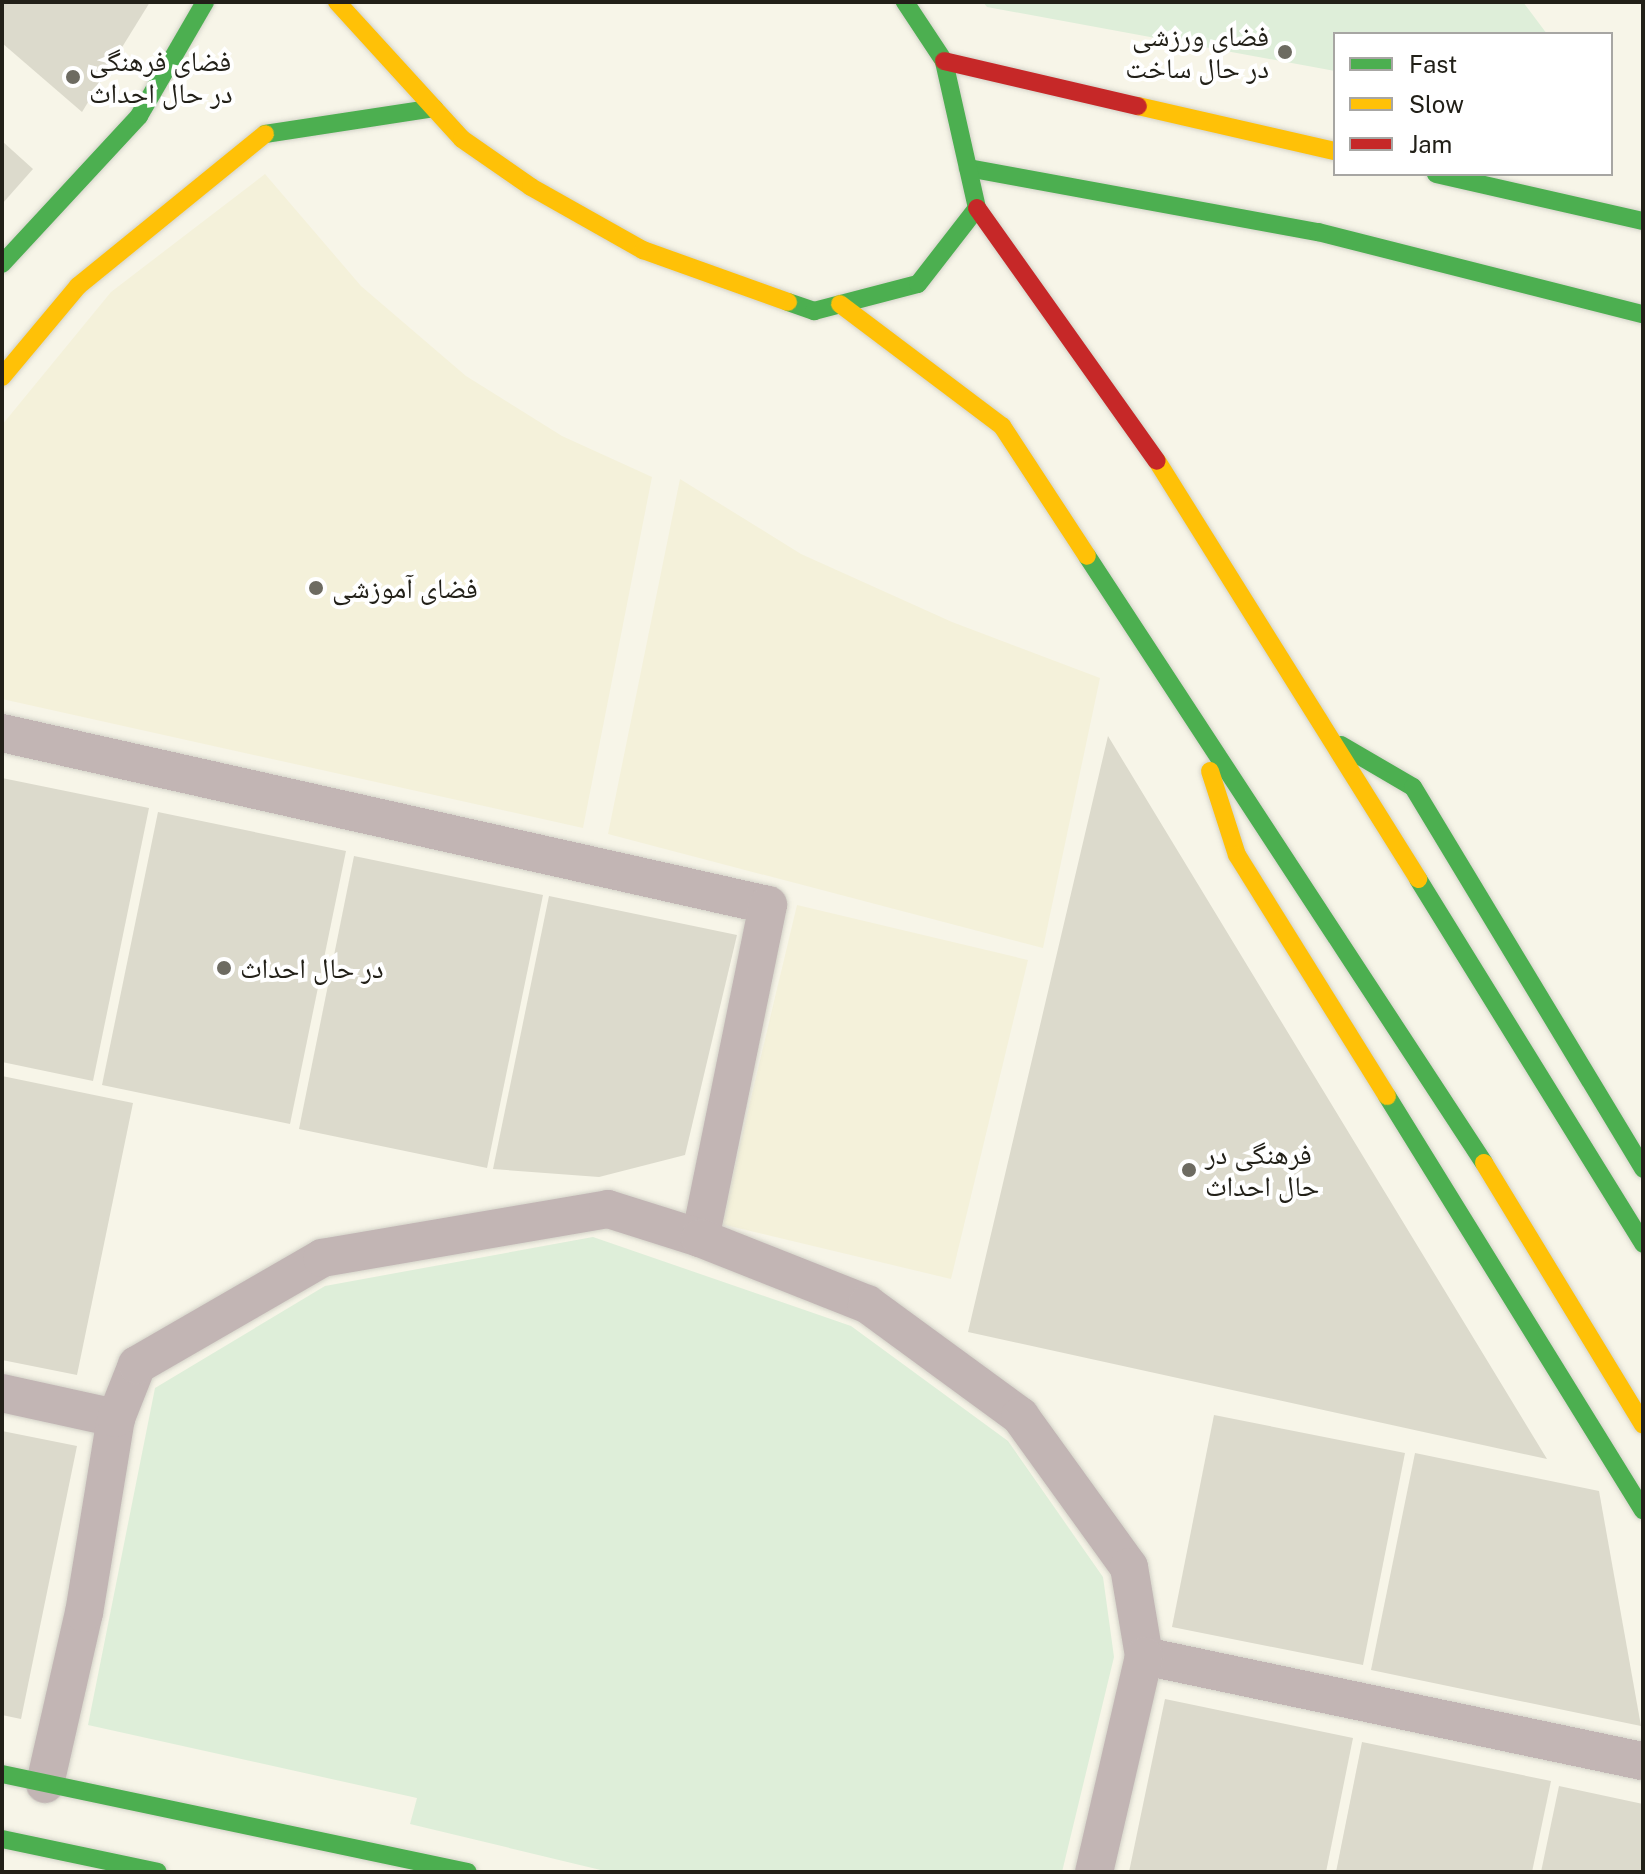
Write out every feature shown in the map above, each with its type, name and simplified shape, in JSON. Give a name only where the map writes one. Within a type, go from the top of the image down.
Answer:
[{"type":"street","points":[[2,264],[139,116],[205,2]]},
{"type":"street","points":[[337,2],[462,139],[531,187],[643,250],[814,311],[918,284],[977,208]]},
{"type":"street","points":[[905,2],[944,61],[977,208],[1187,503],[1643,1244]]},
{"type":"street","points":[[944,61],[1333,151]]},
{"type":"street","points":[[2,377],[78,286],[271,129],[434,108]]},
{"type":"street","points":[[968,168],[1318,232],[1643,314]]},
{"type":"street","points":[[1445,176],[1643,221]]},
{"type":"street","points":[[840,304],[1002,426],[1496,1181],[1643,1424]]},
{"type":"street","points":[[1192,715],[1237,855],[1643,1510]]},
{"type":"street","points":[[2,733],[768,905],[700,1238]]},
{"type":"street","points":[[1336,742],[1413,787],[1643,1169]]},
{"type":"street","points":[[45,1784],[84,1613],[116,1418],[137,1365],[322,1258],[608,1209],[700,1238],[867,1304],[1020,1416],[1129,1567],[1144,1656],[1094,1872]]},
{"type":"street","points":[[2,1393],[116,1418]]},
{"type":"street","points":[[1144,1656],[1642,1761]]},
{"type":"street","points":[[2,1774],[468,1872]]},
{"type":"street","points":[[18,1852],[158,1872]]},
{"type":"shaded area","name":"فضای آموزشی","points":[[265,174],[361,286],[466,376],[562,436],[652,477],[583,828],[2,699],[2,425],[111,292]]},
{"type":"shaded area","points":[[680,479],[801,554],[952,622],[1100,678],[1043,948],[608,834]]},
{"type":"shaded area","points":[[797,905],[1028,960],[951,1279],[721,1224]]},
{"type":"green space","name":"فضای ورزشی در حال ساخت","points":[[983,2],[1523,2],[1546,32],[1333,32],[1333,71],[987,7]]},
{"type":"green space","points":[[593,1237],[851,1326],[1008,1441],[1103,1577],[1114,1657],[1062,1872],[609,1872],[410,1824],[417,1798],[88,1725],[155,1388],[325,1286]]},
{"type":"building","name":"فضای فرهنگی در حال احداث","points":[[2,2],[150,2],[82,112],[2,43]]},
{"type":"building","points":[[2,141],[33,169],[2,204]]},
{"type":"building","name":"فرهنگی در حال احداث","points":[[1108,736],[1273,1008],[1547,1459],[968,1332]]},
{"type":"building","points":[[2,778],[149,808],[93,1081],[2,1062]]},
{"type":"building","name":"در حال احداث","points":[[158,812],[346,851],[290,1124],[102,1085]]},
{"type":"building","name":"در حال احداث","points":[[354,856],[543,895],[487,1168],[299,1129]]},
{"type":"building","points":[[549,896],[737,935],[685,1155],[599,1177],[493,1169]]},
{"type":"building","points":[[2,1076],[133,1103],[77,1375],[2,1360]]},
{"type":"building","points":[[1214,1415],[1405,1453],[1363,1665],[1172,1627]]},
{"type":"building","points":[[2,1431],[77,1446],[21,1719],[2,1715]]},
{"type":"building","points":[[1415,1453],[1599,1491],[1641,1726],[1371,1670]]},
{"type":"building","points":[[1165,1699],[1353,1738],[1326,1872],[1129,1872]]},
{"type":"building","points":[[1362,1742],[1551,1781],[1532,1872],[1336,1872]]},
{"type":"building","points":[[1559,1786],[1643,1804],[1643,1872],[1541,1872]]},
{"type":"traffic: fast","points":[[2,264],[139,116],[205,2]]},
{"type":"traffic: fast","points":[[788,302],[814,311],[918,284],[977,208],[944,61],[905,2]]},
{"type":"traffic: fast","points":[[265,134],[434,108]]},
{"type":"traffic: fast","points":[[968,168],[1318,232],[1643,314]]},
{"type":"traffic: fast","points":[[1445,176],[1643,221]]},
{"type":"traffic: fast","points":[[1087,556],[1484,1163]]},
{"type":"traffic: fast","points":[[1341,745],[1413,787],[1643,1169]]},
{"type":"traffic: fast","points":[[1418,879],[1643,1244]]},
{"type":"traffic: fast","points":[[1387,1096],[1643,1510]]},
{"type":"traffic: fast","points":[[2,1774],[468,1872]]},
{"type":"traffic: fast","points":[[2,1839],[158,1872]]},
{"type":"traffic: slow","points":[[337,2],[462,139],[531,187],[643,250],[788,302]]},
{"type":"traffic: slow","points":[[1138,106],[1333,151]]},
{"type":"traffic: slow","points":[[2,377],[78,286],[265,134]]},
{"type":"traffic: slow","points":[[840,304],[1002,426],[1087,556]]},
{"type":"traffic: slow","points":[[1157,461],[1418,879]]},
{"type":"traffic: slow","points":[[1210,771],[1237,855],[1387,1096]]},
{"type":"traffic: slow","points":[[1484,1163],[1643,1424]]},
{"type":"traffic: jam","points":[[944,61],[1138,106]]},
{"type":"traffic: jam","points":[[977,208],[1157,461]]},
{"type":"place","name":"فضای ورزشی در حال ساخت","points":[[1285,52]]},
{"type":"place","name":"فضای فرهنگی در حال احداث","points":[[73,77]]},
{"type":"place","name":"فضای آموزشی","points":[[316,588]]},
{"type":"place","name":"در حال احداث","points":[[224,968]]},
{"type":"place","name":"فرهنگی در حال احداث","points":[[1189,1170]]}]
